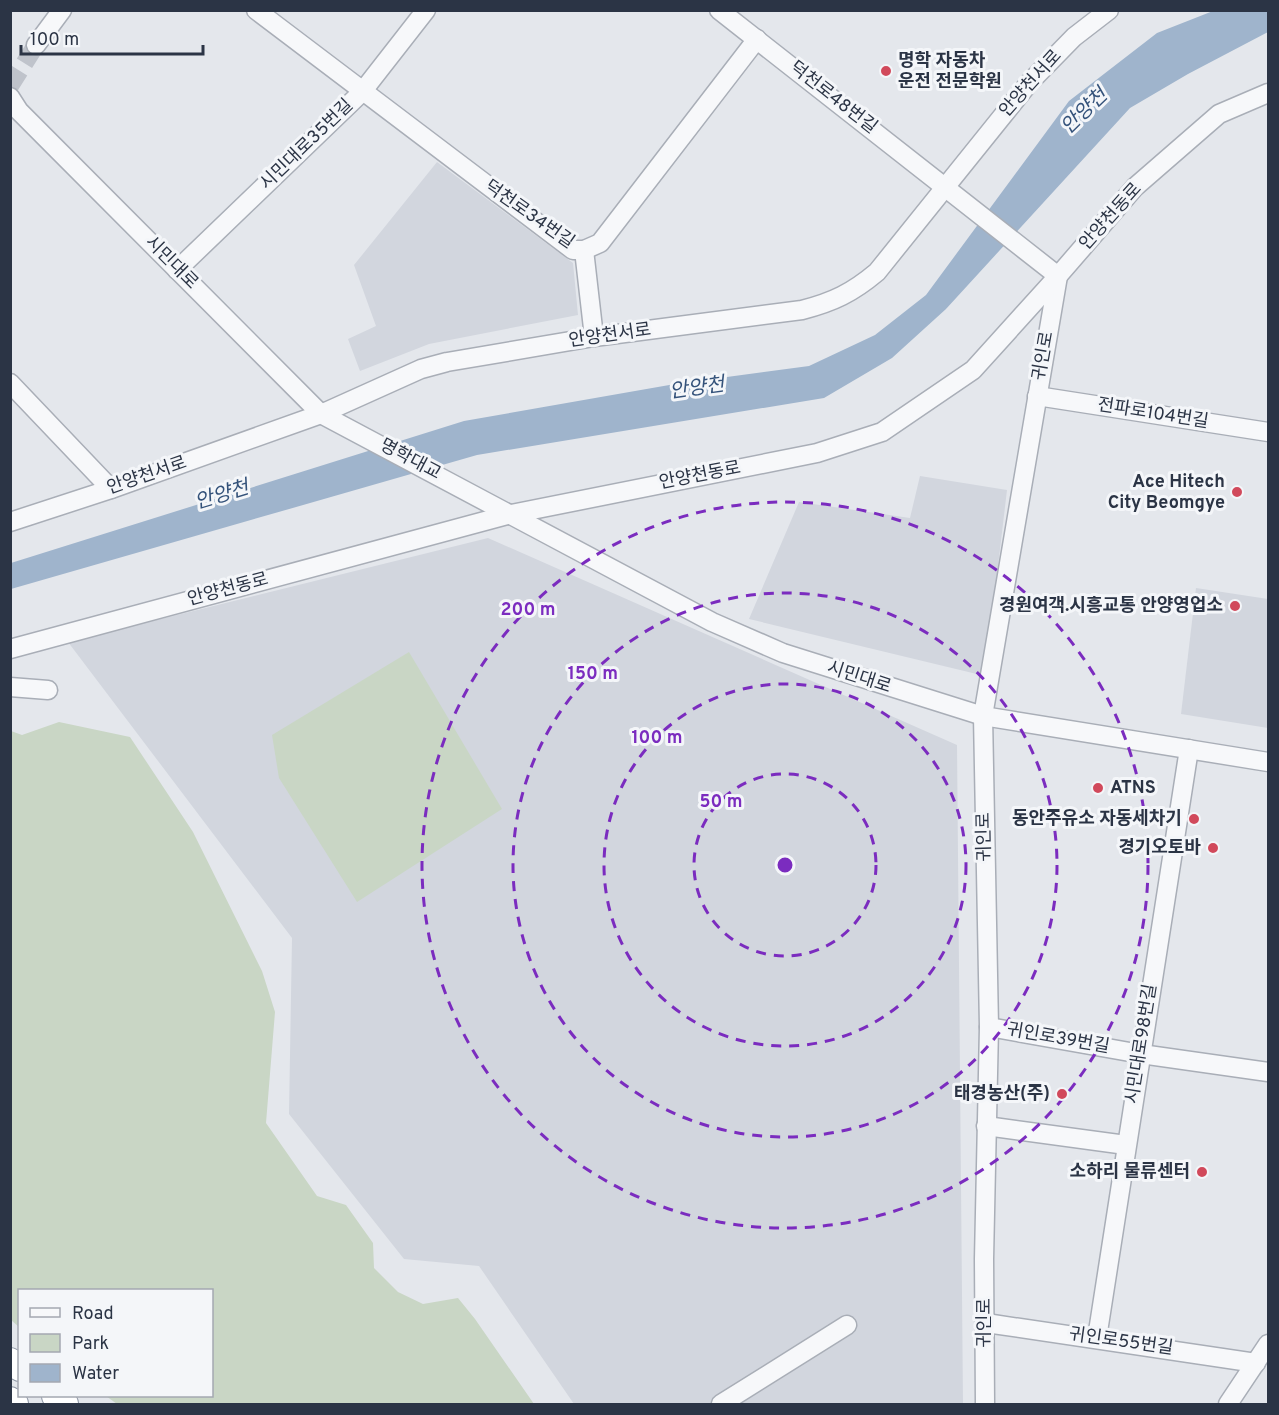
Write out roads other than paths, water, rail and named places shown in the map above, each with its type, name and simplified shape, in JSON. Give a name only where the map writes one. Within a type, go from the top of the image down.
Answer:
[{"type":"highway","points":[[10,1400],[15,1404]]},
{"type":"street","points":[[36,45],[62,10]]},
{"type":"street","name":"덕천로34번길","points":[[256,10],[573,250],[584,250],[600,243],[757,39]]},
{"type":"street","name":"시민대로35번길","points":[[177,270],[363,93],[426,10]]},
{"type":"street","name":"덕천로48번길","points":[[719,10],[1058,276]]},
{"type":"street","name":"안양천서로","points":[[10,522],[111,489],[321,414],[421,369],[447,362],[594,337],[802,310],[831,302],[857,289],[877,272],[951,191],[1029,83],[1074,37],[1109,10]]},
{"type":"street","name":"안양천동로","points":[[12,649],[507,515],[817,453],[882,432],[973,370],[1135,187],[1202,128],[1219,114],[1269,93]]},
{"type":"street","name":"시민대로","points":[[10,97],[19,111],[321,414],[338,422]]},
{"type":"street","points":[[584,250],[594,337]]},
{"type":"street","name":"귀인로","points":[[985,1404],[984,1259],[989,1027],[983,716],[1058,276]]},
{"type":"street","points":[[10,382],[111,489]]},
{"type":"street","name":"전파로104번길","points":[[1037,396],[1269,432]]},
{"type":"street","name":"명학대교","points":[[338,422],[482,499]]},
{"type":"street","name":"시민대로","points":[[482,499],[507,515],[712,622],[783,653],[983,716],[1269,762]]},
{"type":"street","points":[[10,687],[48,690]]},
{"type":"street","name":"시민대로98번길","points":[[1097,1338],[1189,749]]},
{"type":"street","name":"귀인로39번길","points":[[989,1027],[1141,1054],[1269,1072]]},
{"type":"street","points":[[986,1126],[1126,1145]]},
{"type":"street","name":"귀인로55번길","points":[[986,1323],[1256,1363]]},
{"type":"street","points":[[721,1404],[847,1325]]},
{"type":"street","points":[[1228,1404],[1269,1344]]},
{"type":"water","name":"안양천","points":[[1213,11],[1268,11],[1268,32],[1188,74],[1130,108],[946,309],[892,358],[824,398],[477,455],[11,589],[11,563],[464,421],[675,384],[809,366],[875,335],[926,295],[1069,101],[1157,33]]},
{"type":"tunnel","points":[[10,86],[36,45]]},
{"type":"place","name":"명학 자동차 운전 전문학원","points":[[886,71]]},
{"type":"place","name":"Ace Hitech City Beomgye","points":[[1237,492]]},
{"type":"place","name":"경원여객.시흥교통 안양영업소","points":[[1235,606]]},
{"type":"place","name":"ATNS","points":[[1098,788]]},
{"type":"place","name":"동안주유소 자동세차기","points":[[1194,819]]},
{"type":"place","name":"경기오토바","points":[[1213,848]]},
{"type":"place","name":"태경농산(주)","points":[[1062,1094]]},
{"type":"place","name":"소하리 물류센터","points":[[1202,1172]]}]
